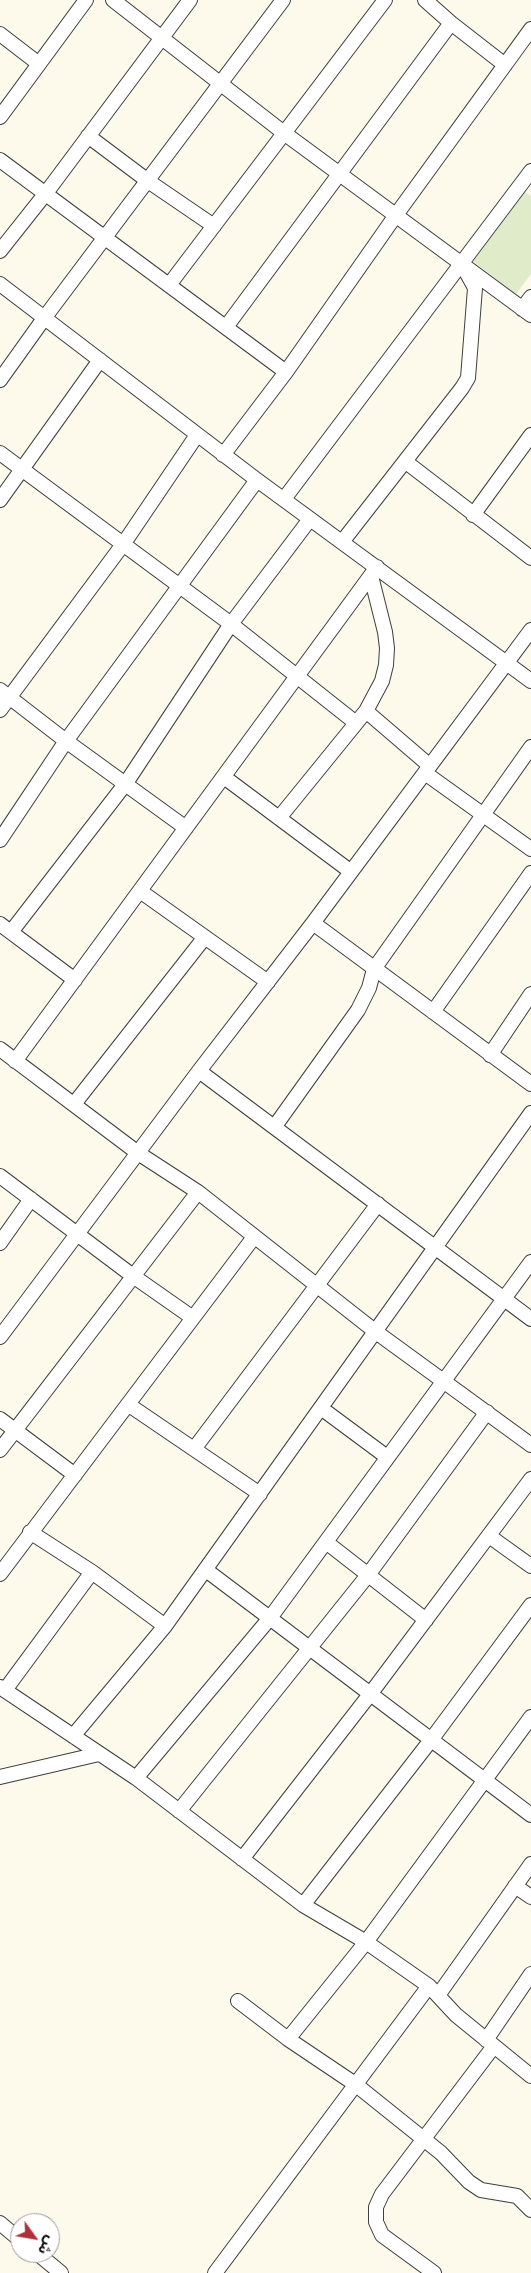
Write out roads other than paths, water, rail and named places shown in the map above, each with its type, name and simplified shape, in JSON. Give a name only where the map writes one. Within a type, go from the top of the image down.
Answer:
[{"type":"street","points":[[0,117],[86,0]]},
{"type":"street","points":[[113,0],[284,133],[527,312],[531,297]]},
{"type":"street","points":[[0,251],[162,40],[190,0]]},
{"type":"street","points":[[0,380],[45,317],[283,0]]},
{"type":"street","points":[[169,284],[385,0]]},
{"type":"street","points":[[425,0],[451,24],[505,65]]},
{"type":"street","points":[[226,327],[451,24]]},
{"type":"street","points":[[223,455],[286,372],[396,215],[531,29]]},
{"type":"street","points":[[0,34],[39,64]]},
{"type":"street","points":[[88,136],[148,182],[214,226]]},
{"type":"street","points":[[0,160],[286,372]]},
{"type":"street","points":[[284,499],[531,171]]},
{"type":"street","points":[[342,542],[406,462],[468,378],[475,288],[461,264]]},
{"type":"street","points":[[0,284],[223,455],[342,542],[374,572],[531,680]]},
{"type":"street","points":[[0,500],[23,471],[100,360]]},
{"type":"street","points":[[0,710],[5,694],[124,543],[197,435]]},
{"type":"street","points":[[473,515],[531,435]]},
{"type":"street","points":[[0,453],[124,543],[178,587],[231,624],[356,723]]},
{"type":"street","points":[[406,462],[473,515],[530,554]]},
{"type":"street","points":[[0,840],[66,741],[257,480]]},
{"type":"street","points":[[75,980],[6,928],[126,783],[231,624],[310,518]]},
{"type":"street","points":[[15,1061],[374,572]]},
{"type":"street","points":[[279,818],[366,711],[382,682],[387,648],[374,572]]},
{"type":"street","points":[[0,1337],[313,924],[350,871],[531,630]]},
{"type":"street","points":[[5,694],[186,828]]},
{"type":"street","points":[[366,711],[428,769],[531,849]]},
{"type":"street","points":[[275,1126],[358,1010],[369,988],[374,969],[531,747]]},
{"type":"street","points":[[224,777],[350,871]]},
{"type":"street","points":[[433,1012],[531,872]]},
{"type":"street","points":[[140,891],[268,982]]},
{"type":"street","points":[[313,924],[531,1084]]},
{"type":"street","points":[[74,1104],[204,937]]},
{"type":"street","points":[[490,1055],[531,994]]},
{"type":"street","points":[[0,1049],[138,1153],[198,1192],[376,1332],[488,1412],[531,1446]]},
{"type":"street","points":[[200,1071],[531,1319]]},
{"type":"street","points":[[73,1736],[165,1626],[531,1113]]},
{"type":"street","points":[[0,1176],[132,1276],[193,1318]]},
{"type":"street","points":[[0,1450],[198,1192]]},
{"type":"street","points":[[0,1243],[31,1199]]},
{"type":"street","points":[[194,1449],[378,1204]]},
{"type":"street","points":[[0,1574],[254,1237]]},
{"type":"street","points":[[136,1778],[270,1618],[531,1262]]},
{"type":"street","points":[[129,1404],[260,1494]]},
{"type":"street","points":[[321,1408],[388,1457]]},
{"type":"street","points":[[179,1811],[368,1575],[488,1412]]},
{"type":"street","points":[[0,1419],[75,1475]]},
{"type":"street","points":[[242,1860],[426,1620],[531,1479]]},
{"type":"street","points":[[30,1532],[92,1572],[165,1626]]},
{"type":"street","points":[[489,1536],[531,1566]]},
{"type":"street","points":[[326,1542],[426,1620]]},
{"type":"street","points":[[206,1570],[531,1815]]},
{"type":"street","points":[[92,1572],[3,1688],[136,1778],[303,1905],[366,1942],[434,1990],[456,2015],[531,2076]]},
{"type":"street","points":[[303,1905],[431,1740],[531,1605]]},
{"type":"street","points":[[288,2039],[366,1942],[531,1716]]},
{"type":"street","points":[[0,1776],[99,1754]]},
{"type":"street","points":[[215,2273],[355,2084],[434,1990],[531,1864]]},
{"type":"street","points":[[515,1886],[531,1897]]},
{"type":"street","points":[[434,2273],[418,2268],[387,2241],[379,2229],[376,2214],[382,2194],[490,2043],[531,1974]]},
{"type":"street","points":[[238,2001],[288,2039],[355,2084],[441,2153],[469,2182],[481,2190],[517,2196],[531,2210]]},
{"type":"street","points":[[0,2223],[10,2232]]},
{"type":"street","points":[[49,2263],[61,2273]]}]
